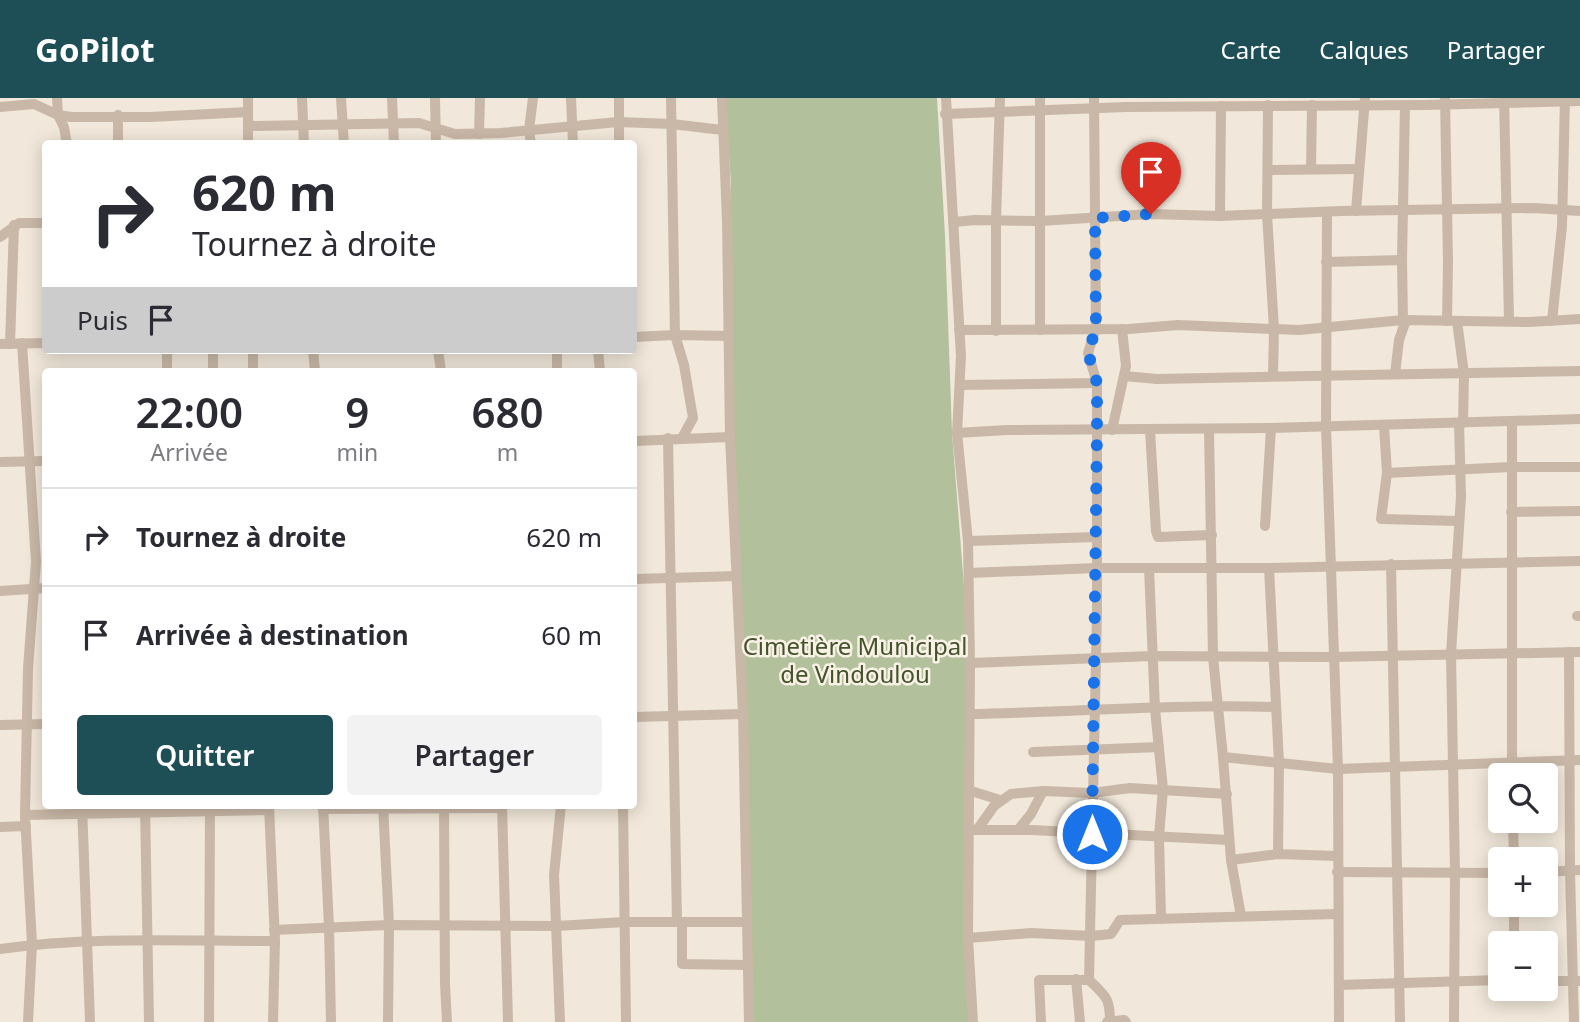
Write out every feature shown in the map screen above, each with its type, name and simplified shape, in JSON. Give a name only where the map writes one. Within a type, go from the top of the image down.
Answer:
[{"type":"street","points":[[57,98],[58,115],[66,140]]},
{"type":"street","points":[[248,98],[248,140]]},
{"type":"street","points":[[302,98],[304,140]]},
{"type":"street","points":[[341,98],[344,140]]},
{"type":"street","points":[[392,98],[394,140]]},
{"type":"street","points":[[435,98],[436,140]]},
{"type":"street","points":[[479,134],[480,98]]},
{"type":"street","points":[[530,140],[533,98]]},
{"type":"street","points":[[571,98],[573,140]]},
{"type":"street","points":[[619,98],[619,140]]},
{"type":"street","points":[[671,98],[675,335],[684,365],[693,418],[682,438]]},
{"type":"street","points":[[722,98],[730,437],[743,714],[749,1022]]},
{"type":"street","points":[[946,98],[959,330],[957,433],[968,541],[968,790],[972,830],[968,938],[973,1022]]},
{"type":"street","points":[[996,331],[1000,98]]},
{"type":"street","points":[[1552,321],[1563,208],[1565,99]]},
{"type":"street","points":[[945,114],[1000,113],[1040,104],[1184,102],[1312,105],[1326,101],[1405,105],[1504,100],[1580,101]]},
{"type":"street","points":[[1504,100],[1509,320]]},
{"type":"street","points":[[1356,211],[1365,102]]},
{"type":"street","points":[[1445,102],[1452,321],[1464,374],[1451,654],[1455,873],[1454,1022]]},
{"type":"street","points":[[1089,980],[1097,537],[1097,383],[1088,353],[1096,328],[1094,103]]},
{"type":"street","points":[[1220,216],[1228,103]]},
{"type":"street","points":[[1,104],[34,104],[58,115],[71,117],[150,117],[248,112]]},
{"type":"street","points":[[1040,104],[1040,330]]},
{"type":"street","points":[[1268,105],[1267,214],[1274,329],[1273,376]]},
{"type":"street","points":[[1311,168],[1312,105]]},
{"type":"street","points":[[1395,374],[1399,340],[1405,320],[1402,210],[1405,105]]},
{"type":"street","points":[[118,116],[118,140]]},
{"type":"street","points":[[248,125],[419,123],[449,134],[479,134],[618,122],[672,124],[722,130]]},
{"type":"street","points":[[1268,170],[1358,169]]},
{"type":"street","points":[[954,222],[1040,221],[1141,214],[1220,216],[1563,208],[1580,211]]},
{"type":"street","points":[[1327,213],[1325,376],[1338,769],[1339,1022]]},
{"type":"street","points":[[0,237],[19,223],[42,223]]},
{"type":"street","points":[[14,225],[5,344],[42,343]]},
{"type":"street","points":[[1326,262],[1402,260]]},
{"type":"street","points":[[959,330],[1122,329],[1178,325],[1327,328],[1405,320],[1552,321],[1580,318]]},
{"type":"street","points":[[1112,430],[1126,366],[1122,329]]},
{"type":"street","points":[[637,337],[729,336]]},
{"type":"street","points":[[22,343],[40,589],[28,668],[26,826],[32,944],[28,1022]]},
{"type":"street","points":[[1124,376],[1157,379],[1580,371]]},
{"type":"street","points":[[960,385],[1097,383]]},
{"type":"street","points":[[957,433],[1580,419]]},
{"type":"street","points":[[1512,421],[1512,762]]},
{"type":"street","points":[[1384,425],[1387,473],[1381,519],[1459,521]]},
{"type":"street","points":[[1265,526],[1271,428]]},
{"type":"street","points":[[1209,429],[1213,657],[1231,860],[1241,916]]},
{"type":"street","points":[[1150,430],[1158,537],[1212,535]]},
{"type":"street","points":[[637,441],[730,437]]},
{"type":"street","points":[[668,438],[682,964],[747,965]]},
{"type":"street","points":[[0,462],[42,461]]},
{"type":"street","points":[[1387,473],[1511,467],[1580,467]]},
{"type":"street","points":[[1511,512],[1580,511]]},
{"type":"street","points":[[968,541],[1097,537]]},
{"type":"street","points":[[968,573],[1096,568],[1269,568],[1580,561]]},
{"type":"street","points":[[1391,564],[1400,1022]]},
{"type":"street","points":[[1149,568],[1155,709],[1163,789],[1159,836],[1161,917]]},
{"type":"street","points":[[1269,568],[1279,763],[1278,854]]},
{"type":"street","points":[[637,579],[737,576]]},
{"type":"street","points":[[0,592],[40,589]]},
{"type":"street","points":[[970,663],[1152,656],[1334,657],[1574,652],[1574,1022]]},
{"type":"street","points":[[970,714],[1218,705],[1275,706]]},
{"type":"street","points":[[637,717],[743,714]]},
{"type":"street","points":[[0,725],[42,724]]},
{"type":"street","points":[[1033,752],[1159,747]]},
{"type":"street","points":[[1223,757],[1338,769],[1575,760]]},
{"type":"street","points":[[972,830],[1000,800],[1011,794],[1043,791],[1092,793],[1130,788],[1227,794]]},
{"type":"street","points":[[968,790],[1000,800]]},
{"type":"street","points":[[1018,830],[1031,814],[1043,791]]},
{"type":"street","points":[[26,815],[82,809],[90,1022]]},
{"type":"street","points":[[145,809],[149,1022]]},
{"type":"street","points":[[209,1022],[210,809]]},
{"type":"street","points":[[269,809],[274,935],[273,1022]]},
{"type":"street","points":[[323,809],[331,1022]]},
{"type":"street","points":[[383,809],[390,925],[388,1022]]},
{"type":"street","points":[[444,809],[447,1022]]},
{"type":"street","points":[[502,809],[508,1022]]},
{"type":"street","points":[[560,1022],[554,875],[561,809]]},
{"type":"street","points":[[623,809],[626,1022]]},
{"type":"street","points":[[0,827],[26,826]]},
{"type":"street","points":[[972,830],[1229,840]]},
{"type":"street","points":[[1231,860],[1278,854],[1337,856]]},
{"type":"street","points":[[1337,872],[1488,873]]},
{"type":"street","points":[[968,938],[1031,933],[1091,936],[1111,934],[1120,920],[1161,917],[1337,914]]},
{"type":"street","points":[[0,949],[32,944],[211,941],[329,926],[556,926],[625,922],[746,922]]},
{"type":"street","points":[[1076,979],[1080,1022]]},
{"type":"street","points":[[1041,1022],[1040,980],[1076,979],[1089,980],[1108,999],[1108,1022],[1126,1022]]},
{"type":"street","points":[[1339,985],[1488,981]]},
{"type":"street","points":[[1558,981],[1576,982]]},
{"type":"green space","name":"Cimetière Municipal de Vindoulou","points":[[725,98],[937,98],[952,433],[970,663],[968,938],[974,1022],[752,1022],[730,437],[731,183]]},
{"type":"route","points":[[1092,834],[1097,613],[1097,383],[1088,353],[1096,328],[1095,218],[1151,214]]}]
